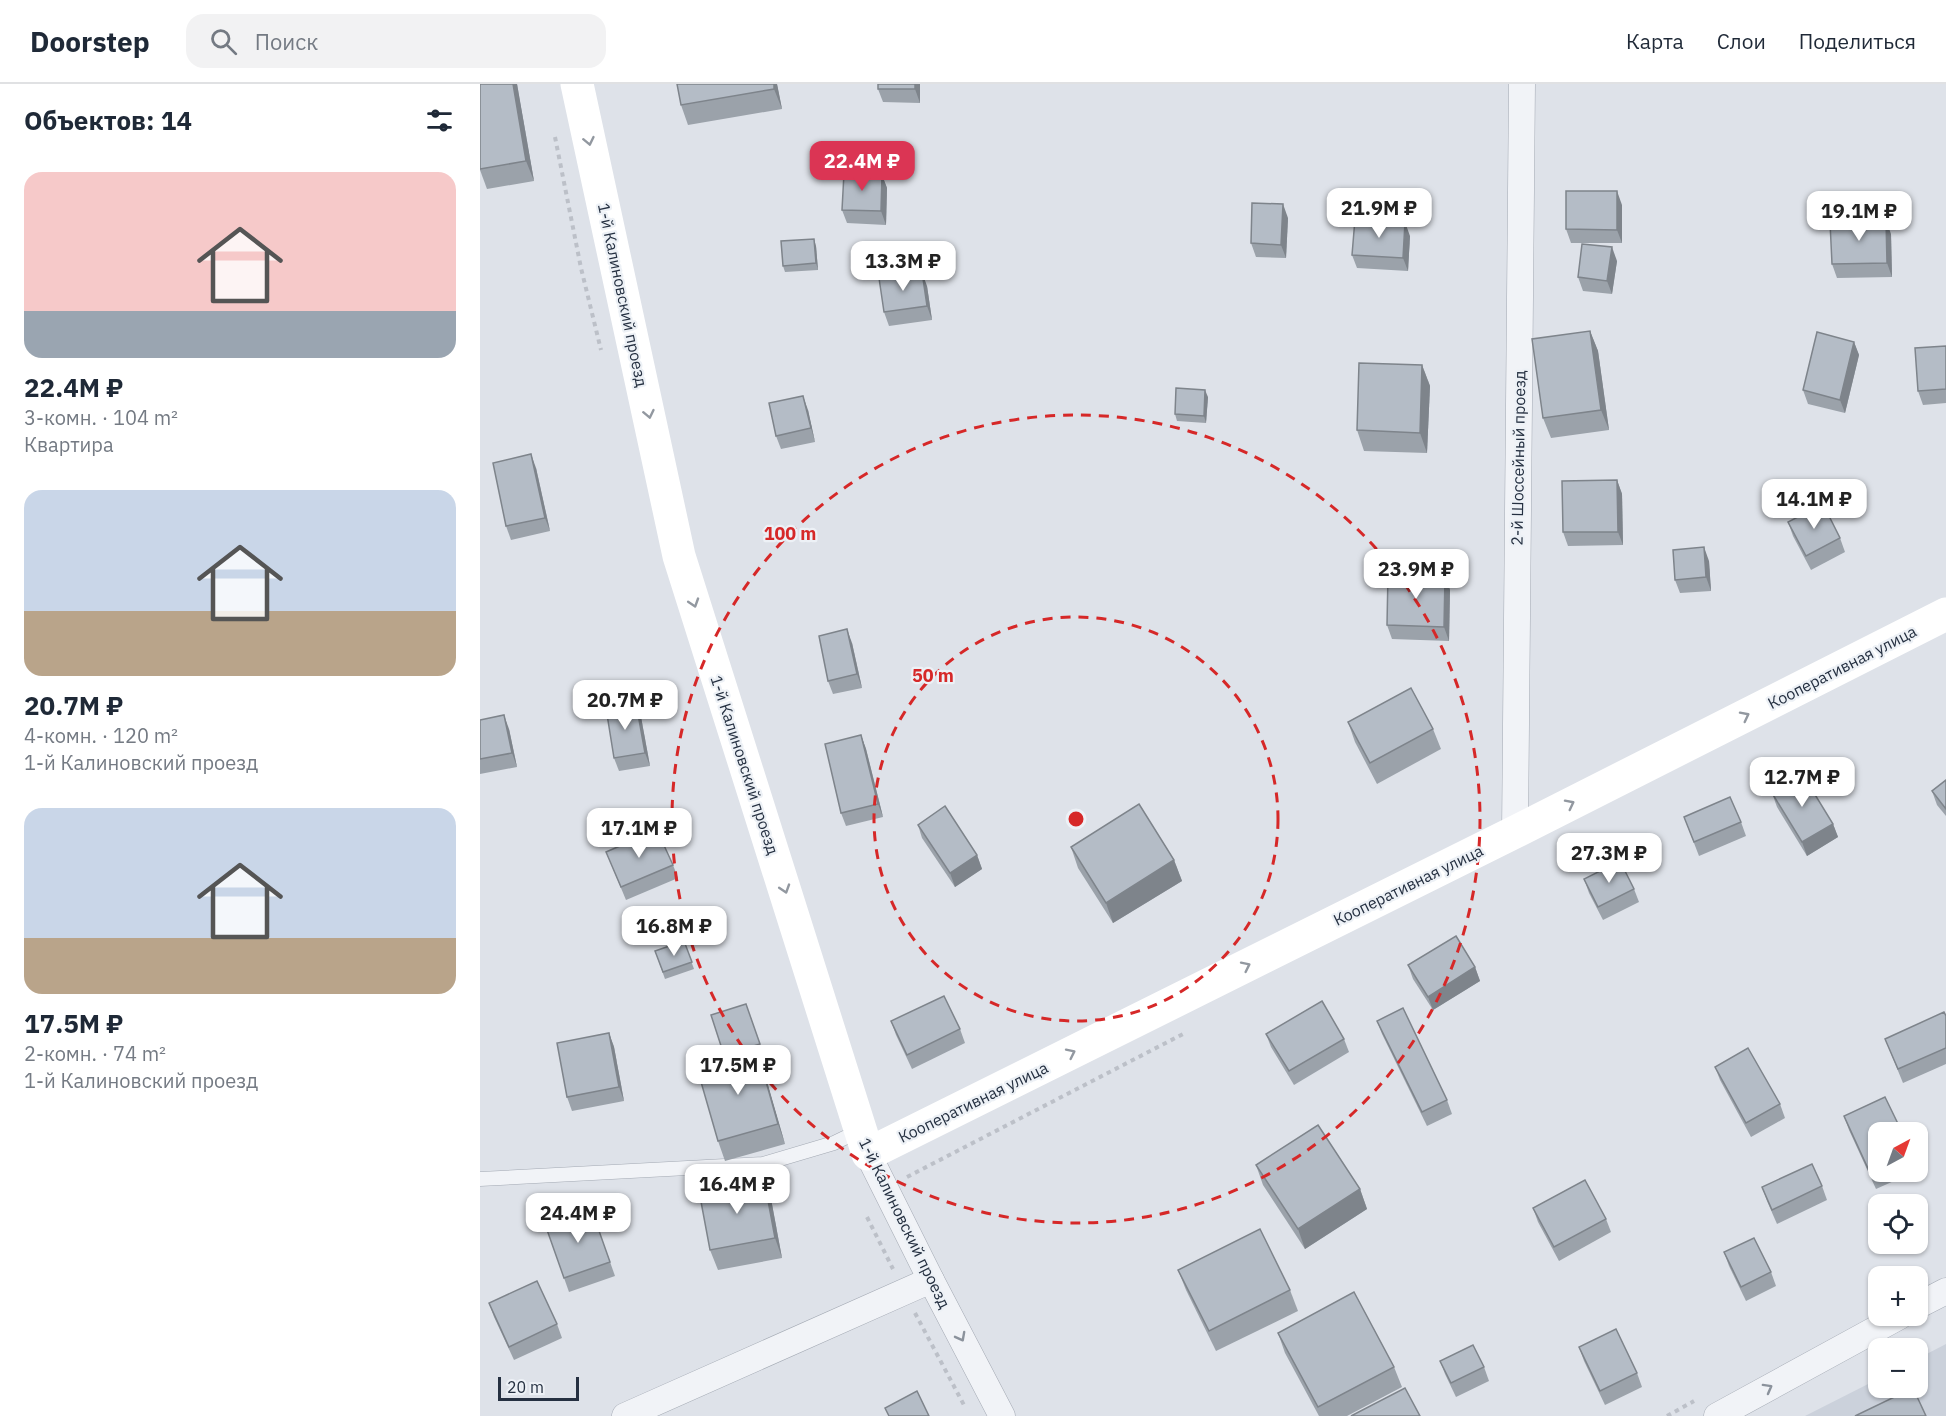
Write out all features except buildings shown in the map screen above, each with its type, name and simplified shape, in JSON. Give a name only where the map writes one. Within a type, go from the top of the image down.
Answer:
[{"type":"street","name":"1-й Калиновский проезд","points":[[577,84],[680,556],[864,1142],[931,1280],[1002,1416]]},
{"type":"street","name":"2-й Шоссейный проезд","points":[[1515,832],[1522,84]]},
{"type":"street","name":"Кооперативная улица","points":[[864,1142],[1515,832],[1946,615]]},
{"type":"street","points":[[625,1416],[931,1280]]},
{"type":"street","points":[[1928,1300],[1946,1291]]},
{"type":"street","points":[[1717,1416],[1882,1326]]},
{"type":"lane","points":[[480,1179],[763,1164],[834,1143],[864,1142]]},
{"type":"shaded area","points":[[1946,1344],[1946,1416],[1805,1416],[1868,1384],[1868,1398],[1928,1398],[1928,1353]]}]
